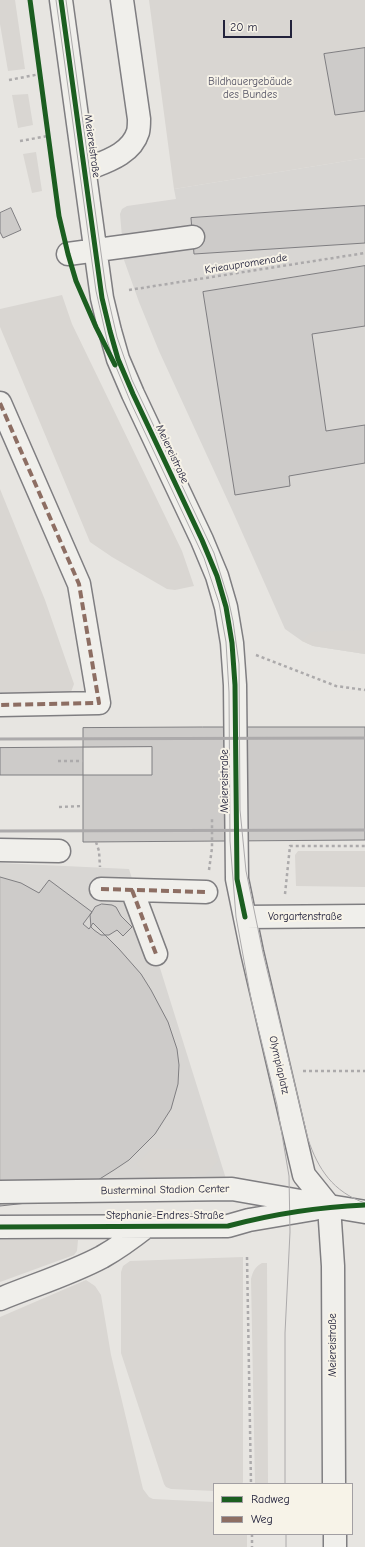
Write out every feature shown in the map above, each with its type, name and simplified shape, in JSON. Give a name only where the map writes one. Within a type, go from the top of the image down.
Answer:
[{"type":"street","name":"Meiereistraße","points":[[61,0],[102,298],[110,330],[118,359],[202,540],[217,576],[226,607],[232,643],[235,685],[237,879],[245,917]]},
{"type":"street","points":[[85,170],[115,157],[126,149],[138,132],[139,119],[122,0]]},
{"type":"street","points":[[68,254],[193,237]]},
{"type":"street","points":[[0,403],[79,584],[99,702],[0,705]]},
{"type":"street","points":[[0,850],[60,851]]},
{"type":"street","points":[[101,889],[206,892]]},
{"type":"street","points":[[132,890],[156,954]]},
{"type":"street","name":"Vorgartenstraße","points":[[245,917],[365,916]]},
{"type":"street","name":"Olympiaplatz","points":[[245,917],[304,1175],[328,1206]]},
{"type":"street","name":"Busterminal Stadion Center","points":[[0,1192],[232,1189],[365,1212]]},
{"type":"street","name":"Meiereistraße","points":[[328,1206],[332,1266],[334,1483]]},
{"type":"street","name":"Stephanie-Endres-Straße","points":[[0,1227],[228,1226],[249,1220],[328,1206]]},
{"type":"street","points":[[0,1299],[80,1268],[102,1257],[147,1226]]},
{"type":"street","points":[[334,1535],[335,1547]]},
{"type":"path","points":[[39,66],[41,82]]},
{"type":"path","points":[[9,80],[40,74]]},
{"type":"path","points":[[47,128],[50,144]]},
{"type":"path","points":[[20,141],[48,136]]},
{"type":"path","points":[[253,654],[336,686],[365,690]]},
{"type":"path","points":[[58,761],[82,761]]},
{"type":"path","points":[[59,807],[83,806]]},
{"type":"path","points":[[206,892],[212,848],[212,809]]},
{"type":"path","points":[[285,894],[290,846],[365,846]]},
{"type":"path","points":[[297,1072],[365,1071]]},
{"type":"path","points":[[247,1257],[251,1483]]},
{"type":"path","points":[[252,1535],[252,1547]]},
{"type":"shaded area","points":[[365,158],[365,654],[313,646],[302,641],[285,629],[159,351],[139,302],[124,260],[120,214],[122,209],[127,206],[176,199],[174,189]]},
{"type":"shaded area","points":[[0,863],[129,869],[232,1198],[0,1199]]},
{"type":"green space","points":[[0,0],[15,0],[25,69],[8,71],[0,24]]},
{"type":"green space","name":"Bildhauergebäude des Bundes","points":[[149,0],[365,0],[365,158],[174,189]]},
{"type":"green space","points":[[28,94],[33,125],[18,128],[12,95]]},
{"type":"green space","points":[[36,152],[42,191],[32,193],[23,154]]},
{"type":"green space","points":[[62,295],[72,324],[182,551],[194,586],[175,590],[167,589],[112,557],[90,542],[0,327],[0,309]]},
{"type":"green space","points":[[0,489],[45,600],[74,684],[71,692],[65,694],[0,695]]},
{"type":"green space","points":[[365,630],[365,654],[313,646],[302,641],[311,632]]},
{"type":"green space","points":[[298,851],[365,851],[365,887],[296,886],[295,855]]},
{"type":"green space","points":[[152,1149],[213,1149],[218,1161],[206,1175],[152,1176],[136,1164]]},
{"type":"green space","points":[[0,1240],[78,1240],[77,1251],[74,1255],[0,1282]]},
{"type":"green space","points":[[243,1257],[242,1483],[213,1483],[213,1491],[171,1489],[166,1487],[164,1484],[121,1353],[121,1272],[123,1266],[130,1261]]},
{"type":"green space","points":[[262,1263],[267,1263],[268,1483],[255,1483],[251,1279],[258,1266]]},
{"type":"green space","points":[[86,1280],[95,1286],[101,1295],[111,1355],[143,1489],[149,1497],[153,1499],[213,1502],[213,1535],[247,1535],[247,1547],[0,1547],[0,1317]]},
{"type":"building","points":[[365,48],[365,111],[335,115],[324,54]]},
{"type":"building","points":[[365,206],[365,243],[194,254],[191,218]]},
{"type":"building","points":[[11,208],[21,230],[3,238],[0,232],[0,213]]},
{"type":"building","points":[[365,266],[365,326],[312,334],[326,431],[365,425],[365,463],[289,476],[290,486],[235,495],[203,292]]},
{"type":"building","points":[[365,727],[365,840],[83,842],[83,728]]},
{"type":"building","points":[[152,747],[152,775],[0,775],[0,748]]},
{"type":"building","points":[[0,877],[21,883],[39,893],[49,880],[92,912],[83,924],[89,929],[93,923],[141,974],[168,1022],[177,1049],[179,1065],[178,1084],[171,1109],[155,1134],[129,1160],[98,1180],[74,1190],[27,1203],[0,1206]]},
{"type":"building","points":[[102,904],[116,907],[121,916],[132,927],[123,936],[117,930],[109,935],[101,935],[91,927],[90,915],[95,907]]},
{"type":"tram line","points":[[56,0],[96,291],[107,340],[114,362],[131,403],[204,558],[219,603],[226,642],[229,692],[230,841],[236,917],[251,999],[277,1105],[289,1176],[290,1232],[285,1333],[285,1483]]},
{"type":"tram line","points":[[66,0],[106,289],[117,337],[132,380],[214,553],[228,598],[233,621],[239,664],[240,810],[246,871],[263,953],[308,1139],[322,1170],[328,1178],[344,1193],[365,1203]]},
{"type":"tram line","points":[[286,1535],[286,1547]]},
{"type":"railway","points":[[0,739],[365,738]]},
{"type":"railway","points":[[0,831],[365,830]]},
{"type":"marked path","points":[[0,403],[79,584],[99,703],[0,705]]},
{"type":"marked path","points":[[101,889],[206,892]]},
{"type":"marked path","points":[[132,890],[156,954]]},
{"type":"cycle path","points":[[30,0],[59,216],[76,281],[96,327],[115,365]]},
{"type":"cycle path","points":[[61,0],[102,298],[110,331],[118,359],[133,394],[202,540],[217,576],[226,607],[232,643],[235,685],[237,879],[245,917]]},
{"type":"cycle path","points":[[0,1227],[228,1226],[296,1212],[331,1207],[365,1205]]}]
